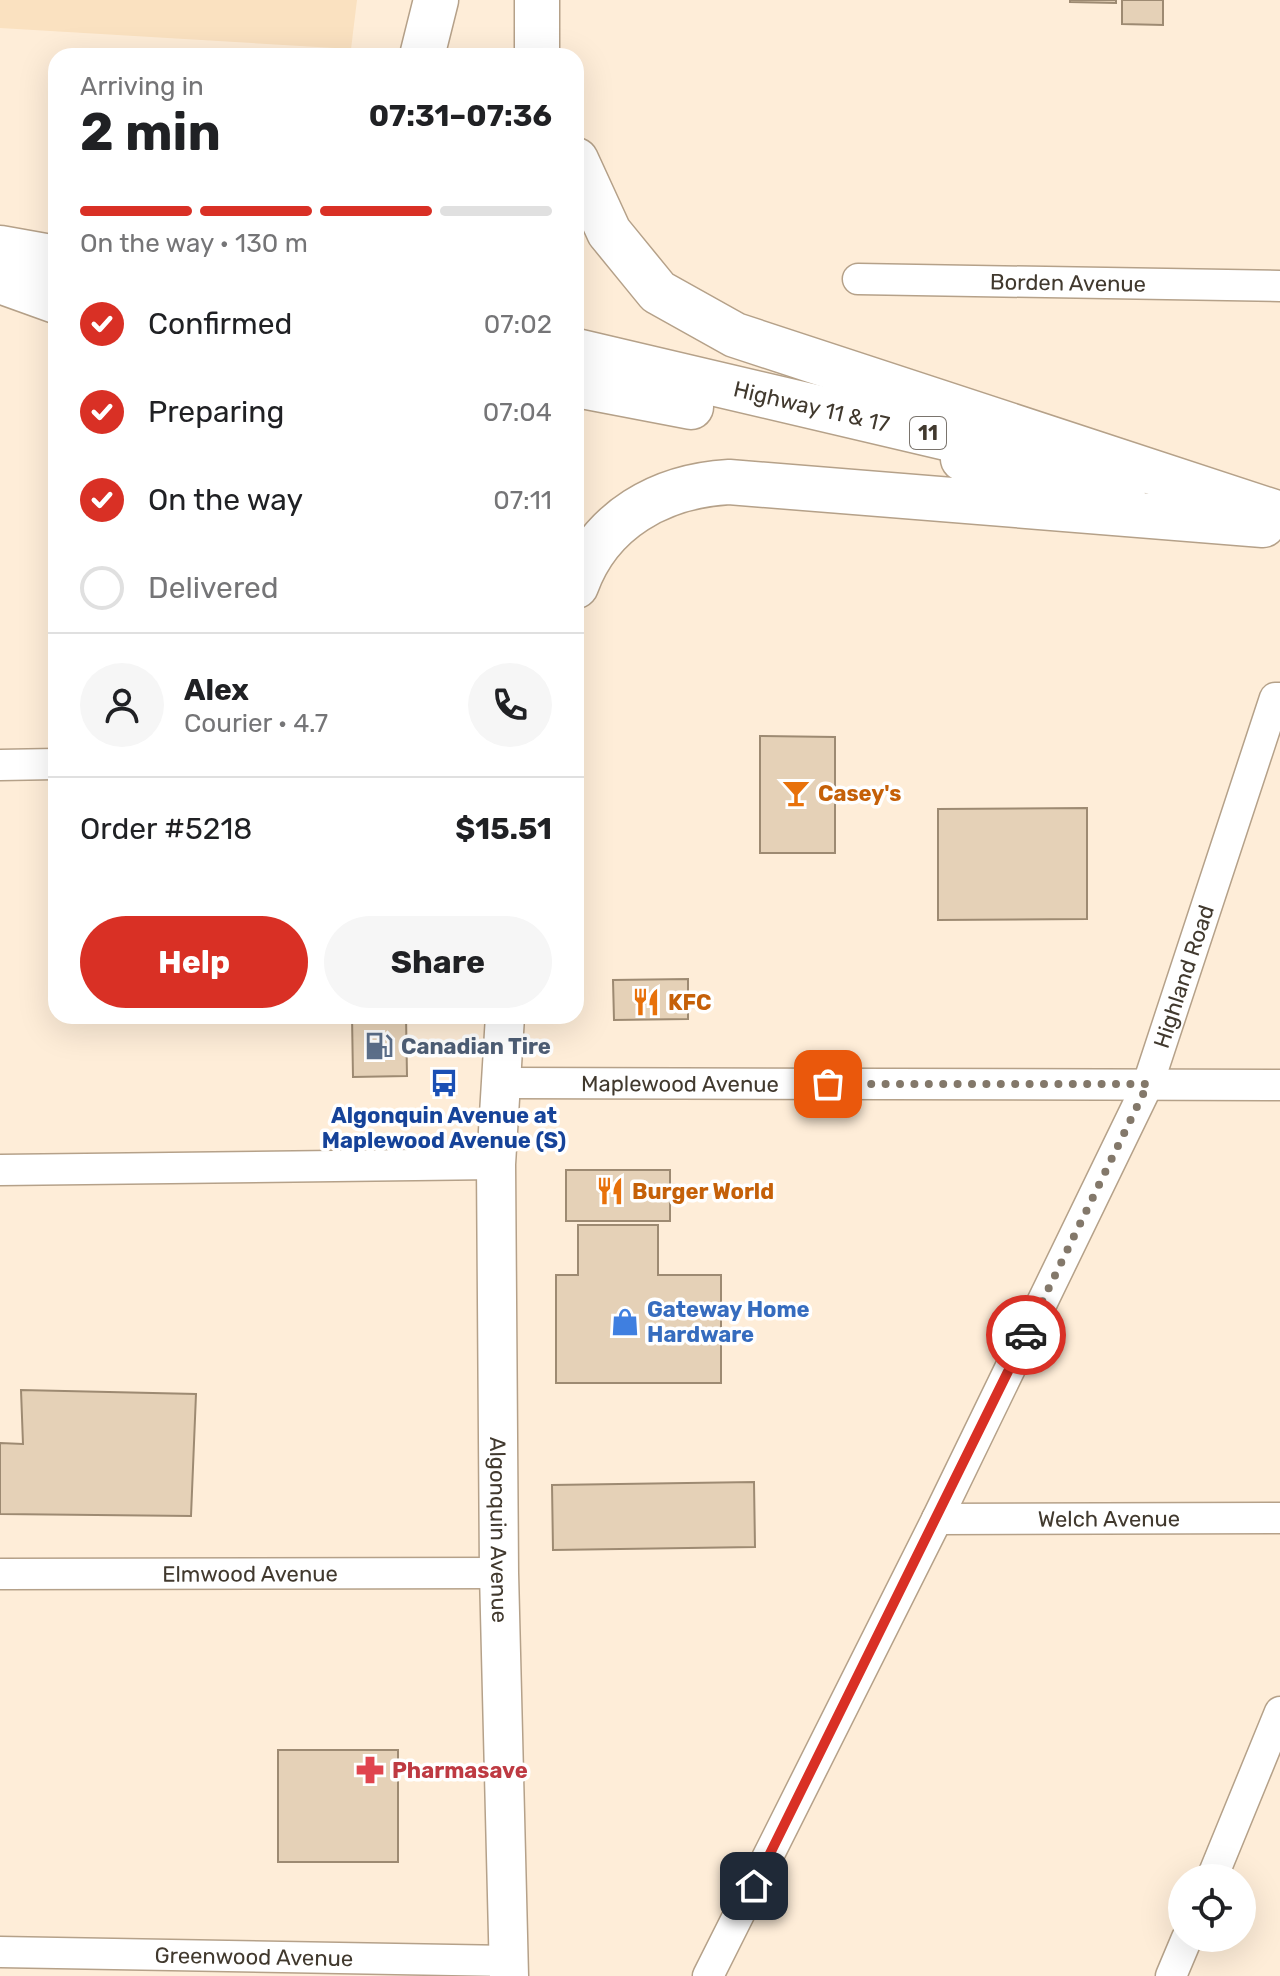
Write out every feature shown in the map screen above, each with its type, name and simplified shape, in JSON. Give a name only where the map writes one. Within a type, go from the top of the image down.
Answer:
[{"type":"highway","points":[[424,48],[436,0]]},
{"type":"highway","points":[[454,0],[454,48]]},
{"type":"highway","points":[[584,177],[609,232],[658,292],[721,328],[777,351],[1280,520]]},
{"type":"highway","points":[[0,242],[48,242]]},
{"type":"highway","points":[[0,248],[48,257]]},
{"type":"highway","points":[[0,259],[48,269]]},
{"type":"highway","points":[[0,281],[48,298]]},
{"type":"highway","name":"Highway 11 & 17","points":[[584,353],[1280,520]]},
{"type":"highway","name":"Highway 11 & 17","points":[[584,387],[1280,520]]},
{"type":"highway","points":[[584,570],[593,552],[618,522],[663,494],[697,484],[729,482],[1280,520]]},
{"type":"main road","name":"Algonquin Avenue","points":[[494,1024],[498,1083]]},
{"type":"main road","name":"Algonquin Avenue","points":[[504,1024],[498,1083],[496,1164],[499,1573],[509,1968]]},
{"type":"street","name":"Borden Avenue","points":[[858,279],[1280,286]]},
{"type":"street","name":"Highland Road","points":[[708,1976],[937,1519],[1148,1084],[1278,698]]},
{"type":"street","points":[[0,765],[48,764]]},
{"type":"street","name":"Maplewood Avenue","points":[[498,1083],[1280,1085]]},
{"type":"street","points":[[0,1170],[496,1164]]},
{"type":"street","name":"Welch Avenue","points":[[937,1519],[1280,1518]]},
{"type":"street","name":"Elmwood Avenue","points":[[0,1574],[499,1573]]},
{"type":"street","points":[[1218,1864],[1280,1712]]},
{"type":"street","name":"Greenwood Avenue","points":[[0,1952],[509,1968]]},
{"type":"street","points":[[1171,1976],[1181,1952]]},
{"type":"shaded area","points":[[0,0],[357,0],[351,48],[0,28]]},
{"type":"building","points":[[1116,0],[1116,3],[1070,2]]},
{"type":"building","points":[[1122,0],[1163,0],[1163,25],[1122,24]]},
{"type":"building","points":[[760,736],[835,737],[835,853],[760,853]]},
{"type":"building","points":[[1087,808],[1087,919],[938,920],[938,809]]},
{"type":"building","points":[[688,979],[688,1019],[614,1020],[613,980]]},
{"type":"building","name":"Canadian Tire","points":[[352,1024],[406,1024],[407,1076],[353,1077]]},
{"type":"building","points":[[566,1170],[670,1170],[670,1221],[566,1221]]},
{"type":"building","points":[[578,1225],[658,1225],[658,1275],[721,1275],[721,1383],[556,1383],[556,1275],[578,1275]]},
{"type":"building","points":[[21,1390],[196,1394],[191,1516],[0,1514],[0,1443],[23,1444]]},
{"type":"building","points":[[754,1482],[755,1547],[553,1550],[552,1485]]},
{"type":"building","points":[[278,1750],[398,1750],[398,1862],[278,1862]]},
{"type":"way so far","points":[[828,1084],[1148,1084],[1026,1335]]},
{"type":"place","name":"Casey's","points":[[796,793]]},
{"type":"place","name":"KFC","points":[[646,1002]]},
{"type":"place","name":"Canadian Tire","points":[[379,1046]]},
{"type":"place","name":"Algonquin Avenue at Maplewood Avenue (S)","points":[[444,1083]]},
{"type":"place","name":"Burger World","points":[[610,1191]]},
{"type":"place","name":"Gateway Home Hardware","points":[[625,1322]]},
{"type":"place","name":"Pharmasave","points":[[370,1770]]},
{"type":"route","points":[[754,1886],[1026,1335]]}]
